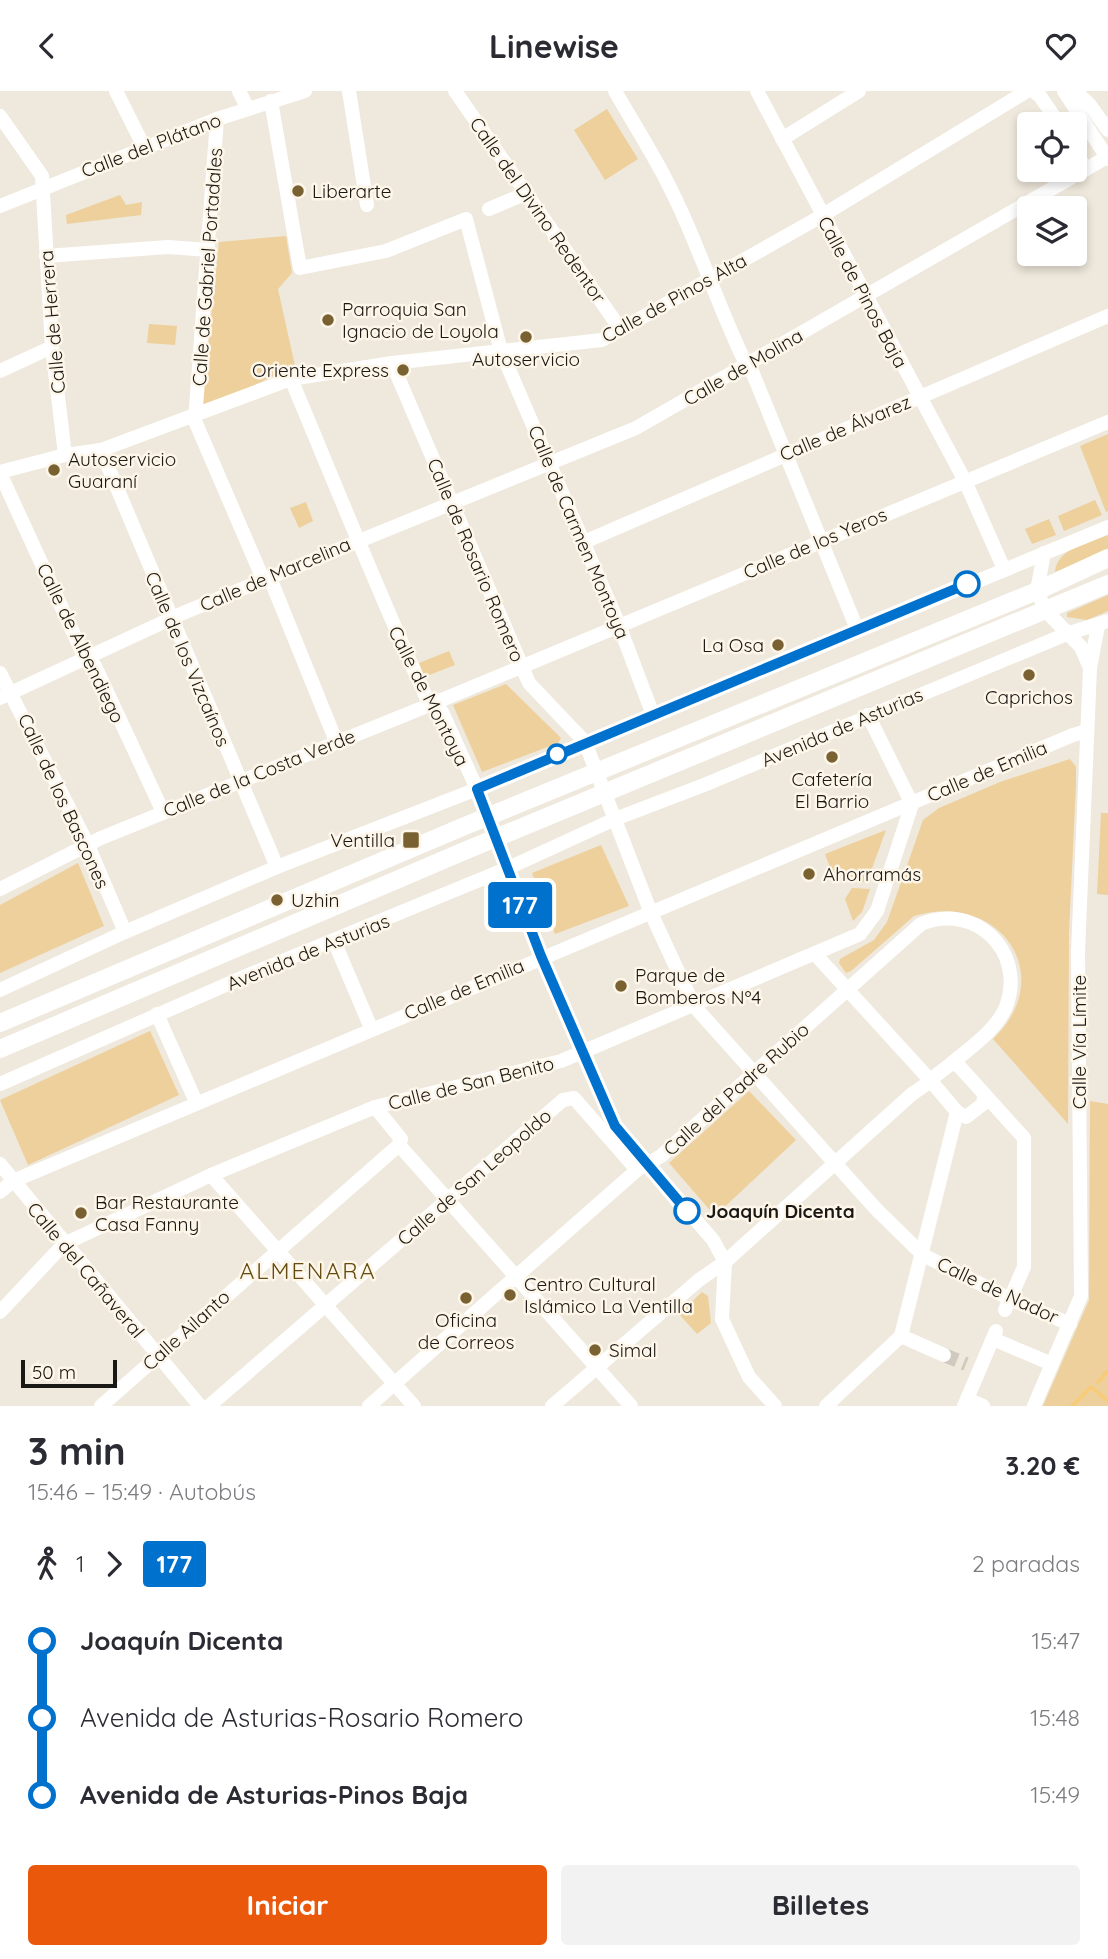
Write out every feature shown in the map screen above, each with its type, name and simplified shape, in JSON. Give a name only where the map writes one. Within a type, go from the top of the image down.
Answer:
[{"type":"main road","points":[[0,1023],[486,817],[598,774],[1037,591],[1108,558]]},
{"type":"main road","name":"Avenida de Asturias","points":[[0,1049],[1108,584]]},
{"type":"street","points":[[116,91],[144,148]]},
{"type":"street","points":[[239,91],[248,109]]},
{"type":"street","name":"Calle del Plátano","points":[[0,206],[217,119],[305,91]]},
{"type":"street","points":[[349,91],[367,205]]},
{"type":"street","name":"Calle del Divino Redentor","points":[[455,91],[621,330]]},
{"type":"street","points":[[615,91],[664,175],[710,279],[713,294],[743,358],[748,363],[857,629]]},
{"type":"street","name":"Calle de Pinos Baja","points":[[757,91],[965,481],[1004,569]]},
{"type":"street","points":[[782,139],[859,91]]},
{"type":"street","name":"Calle de Pinos Alta","points":[[0,473],[65,455],[101,450],[198,416],[291,379],[392,363],[602,340],[823,215],[1027,91]]},
{"type":"street","points":[[1032,91],[1040,96],[1051,112]]},
{"type":"street","points":[[1064,91],[1107,158]]},
{"type":"street","points":[[1075,91],[1089,104],[1108,130]]},
{"type":"street","name":"Calle de Carmen Montoya","points":[[271,101],[297,265],[305,270],[386,251],[466,219],[501,351],[619,625],[653,715]]},
{"type":"street","name":"Calle de Herrera","points":[[0,115],[42,176],[52,347],[65,455]]},
{"type":"street","name":"Calle de Gabriel Portadales","points":[[217,119],[198,416],[195,421],[263,579],[272,583],[336,741]]},
{"type":"street","name":"Calle de Molina","points":[[1087,168],[1107,158]]},
{"type":"street","name":"Calle de Molina","points":[[359,539],[636,428],[1064,182]]},
{"type":"street","points":[[489,209],[527,193]]},
{"type":"street","points":[[46,256],[168,247],[209,250]]},
{"type":"street","name":"Calle de Álvarez","points":[[584,542],[1108,316]]},
{"type":"street","points":[[0,371],[52,347]]},
{"type":"street","name":"Calle de Rosario Romero","points":[[392,363],[528,683],[585,742]]},
{"type":"street","name":"Calle de Montoya","points":[[291,379],[359,539],[369,571],[427,699],[442,712],[477,789],[541,956],[615,1126],[642,1167]]},
{"type":"street","name":"Calle de los Yeros","points":[[522,666],[1108,422]]},
{"type":"street","name":"Calle de los Vizcaínos","points":[[101,450],[170,619],[277,867]]},
{"type":"street","name":"Calle de Albendiego","points":[[0,473],[83,654],[95,666],[163,812]]},
{"type":"street","points":[[0,990],[125,932],[277,867],[477,789],[1108,527]]},
{"type":"street","name":"Calle de Marcelina","points":[[5,696],[89,660],[170,619],[359,539]]},
{"type":"street","points":[[1044,553],[1037,591],[1046,611],[1081,647],[1090,668]]},
{"type":"street","name":"Avenida de Asturias","points":[[0,1084],[157,1014],[506,869],[615,818],[1069,633],[1103,624]]},
{"type":"street","name":"Calle Vía Límite","points":[[1034,1406],[1082,1296],[1078,963],[1090,668],[1103,624]]},
{"type":"street","name":"Calle de la Costa Verde","points":[[0,889],[87,843],[522,666]]},
{"type":"street","name":"Calle de los Bascones","points":[[0,673],[5,696],[19,706],[87,843],[125,932]]},
{"type":"street","points":[[868,715],[912,804]]},
{"type":"street","name":"Calle de Emilia","points":[[0,1192],[13,1181],[196,1102],[541,956],[651,913],[1087,731]]},
{"type":"street","points":[[585,742],[615,818]]},
{"type":"street","name":"Calle de San Benito","points":[[0,1313],[64,1244],[211,1175],[376,1107],[526,1072],[584,1052],[860,934],[873,920],[912,804]]},
{"type":"street","name":"Calle de Nador","points":[[615,818],[651,913],[660,926],[694,1006],[834,1162],[900,1235],[923,1255],[1008,1304],[1070,1324]]},
{"type":"street","name":"Calle del Padre Rubio","points":[[369,1406],[642,1167],[661,1156],[846,988],[921,924],[944,918],[964,920],[980,926],[996,940],[1011,969],[1007,1004],[994,1025],[952,1063]]},
{"type":"street","points":[[334,941],[371,1028]]},
{"type":"street","points":[[815,954],[957,1112],[966,1117],[974,1113],[983,1104],[985,1096]]},
{"type":"street","points":[[157,1014],[196,1102]]},
{"type":"street","points":[[552,1406],[699,1280],[725,1262],[834,1162],[952,1063],[965,1072],[1024,1138],[1024,1267],[1008,1304]]},
{"type":"street","name":"Calle de San Leopoldo","points":[[209,1406],[563,1100],[574,1098],[642,1167]]},
{"type":"street","points":[[376,1107],[401,1139],[400,1145],[631,1406]]},
{"type":"street","points":[[826,1406],[901,1336],[957,1112]]},
{"type":"street","name":"Calle Ailanto","points":[[101,1406],[276,1250],[400,1145]]},
{"type":"street","name":"Calle del Cañaveral","points":[[0,1164],[200,1406]]},
{"type":"street","points":[[642,1167],[712,1240],[725,1262],[722,1319],[749,1377],[775,1406]]},
{"type":"street","points":[[211,1175],[414,1406]]},
{"type":"street","points":[[983,1406],[965,1403],[973,1367],[995,1335],[1052,1364]]},
{"type":"street","points":[[901,1336],[944,1355]]},
{"type":"shaded area","points":[[607,109],[638,159],[605,180],[574,130]]},
{"type":"shaded area","points":[[120,195],[126,205],[142,202],[141,215],[67,224],[66,215]]},
{"type":"shaded area","points":[[286,236],[292,273],[278,289],[295,366],[206,408],[202,406],[219,242]]},
{"type":"shaded area","points":[[149,324],[177,326],[175,345],[147,343]]},
{"type":"shaded area","points":[[1108,434],[1108,511],[1106,512],[1080,446]]},
{"type":"shaded area","points":[[1095,500],[1102,515],[1064,531],[1058,516]]},
{"type":"shaded area","points":[[306,502],[313,521],[299,528],[290,508]]},
{"type":"shaded area","points":[[1049,519],[1056,535],[1032,544],[1025,529]]},
{"type":"shaded area","points":[[1108,535],[1108,549],[1055,572],[1061,557],[1068,552]]},
{"type":"shaded area","points":[[1108,595],[1108,611],[1087,620],[1067,617],[1067,613]]},
{"type":"shaded area","points":[[449,651],[455,665],[424,677],[419,663]]},
{"type":"shaded area","points":[[506,684],[561,738],[558,743],[482,772],[453,705]]},
{"type":"shaded area","points":[[1070,759],[1076,767],[1076,784],[1069,932],[1068,1124],[993,1039],[1012,1014],[1021,989],[1020,965],[1010,944],[994,927],[971,915],[944,911],[914,916],[851,971],[846,973],[839,963],[840,959],[874,940],[887,922],[923,820],[939,808],[1000,782]]},
{"type":"shaded area","points":[[1101,813],[1108,813],[1108,895],[1097,894]]},
{"type":"shaded area","points":[[886,830],[867,882],[860,882],[859,876],[847,877],[842,870],[834,878],[825,854]]},
{"type":"shaded area","points":[[601,845],[629,906],[555,934],[532,873]]},
{"type":"shaded area","points":[[78,863],[104,926],[0,973],[0,905]]},
{"type":"shaded area","points":[[852,888],[870,889],[862,912],[853,921],[845,899]]},
{"type":"shaded area","points":[[150,1031],[179,1095],[28,1165],[0,1100]]},
{"type":"shaded area","points":[[749,1091],[796,1140],[715,1216],[669,1163]]},
{"type":"shaded area","points":[[1090,1101],[1108,1104],[1108,1406],[1043,1406],[1089,1300]]},
{"type":"shaded area","points":[[702,1292],[708,1296],[711,1323],[697,1334],[679,1314]]},
{"type":"waterway","points":[[1098,1382],[1108,1371]]},
{"type":"waterway","points":[[1091,1387],[1108,1401]]},
{"type":"waterway","points":[[1072,1406],[1090,1388]]},
{"type":"tunnel","points":[[944,1355],[966,1364]]},
{"type":"bus line","name":"177","points":[[687,1211],[615,1126],[541,956],[477,789],[967,584]]},
{"type":"place","name":"Liberarte","points":[[298,191]]},
{"type":"place","name":"Parroquia San Ignacio de Loyola","points":[[328,320]]},
{"type":"place","name":"Autoservicio","points":[[526,337]]},
{"type":"place","name":"Oriente Express","points":[[403,370]]},
{"type":"place","name":"Autoservicio Guaraní","points":[[54,470]]},
{"type":"place","name":"La Osa","points":[[778,645]]},
{"type":"place","name":"Caprichos","points":[[1029,675]]},
{"type":"place","name":"Cafetería El Barrio","points":[[832,757]]},
{"type":"place","name":"Ventilla","points":[[411,840]]},
{"type":"place","name":"Ahorramás","points":[[809,874]]},
{"type":"place","name":"Uzhin","points":[[277,900]]},
{"type":"place","name":"Parque de Bomberos Nº4","points":[[621,986]]},
{"type":"place","name":"Joaquín Dicenta","points":[[687,1211]]},
{"type":"place","name":"Bar Restaurante Casa Fanny","points":[[81,1213]]},
{"type":"place","name":"Centro Cultural Islámico La Ventilla","points":[[510,1295]]},
{"type":"place","name":"Oficina de Correos","points":[[466,1298]]},
{"type":"place","name":"Simal","points":[[595,1350]]},
{"type":"district","name":"ALMENARA","points":[[308,1270]]}]
